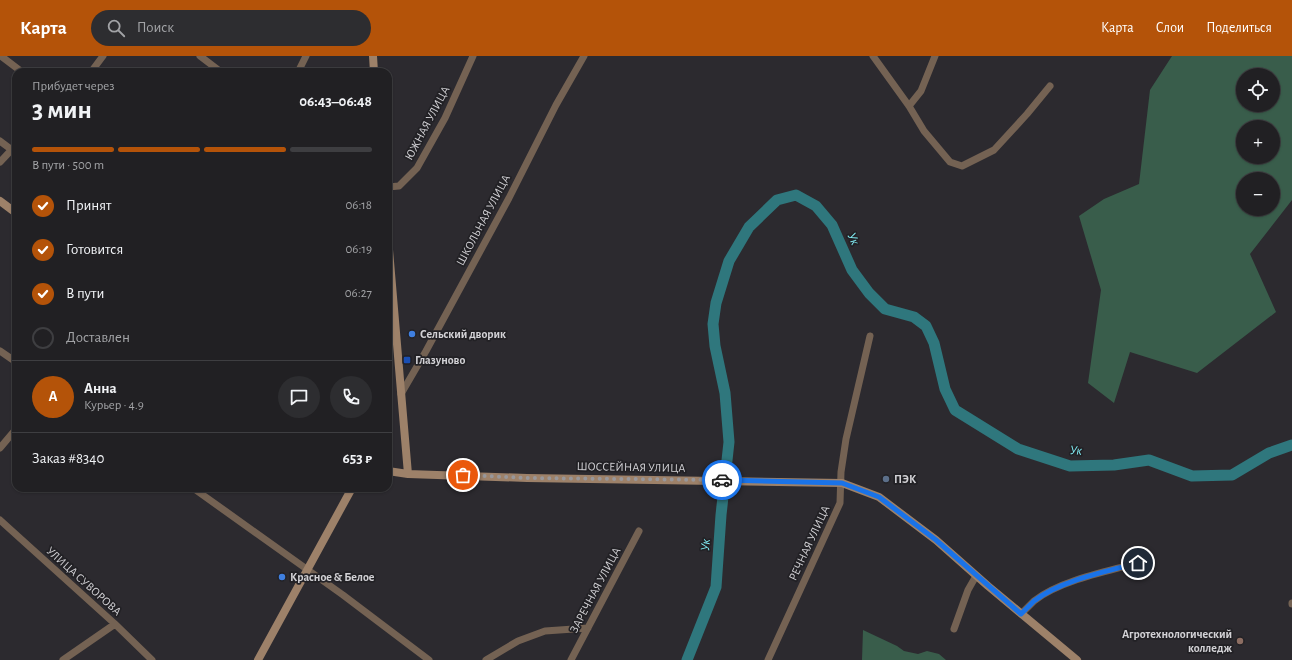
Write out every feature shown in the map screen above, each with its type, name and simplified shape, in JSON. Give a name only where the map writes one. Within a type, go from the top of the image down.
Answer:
[{"type":"main road","points":[[373,56],[374,68]]},
{"type":"main road","points":[[0,201],[12,210]]},
{"type":"main road","points":[[392,286],[408,474]]},
{"type":"main road","name":"ШОССЕЙНАЯ УЛИЦА","points":[[392,472],[527,478],[842,483],[879,497],[936,540],[976,576],[1077,660]]},
{"type":"main road","points":[[258,660],[350,492]]},
{"type":"street","points":[[1,56],[17,68]]},
{"type":"street","points":[[95,68],[103,56]]},
{"type":"street","points":[[200,56],[216,68]]},
{"type":"street","points":[[300,68],[306,56]]},
{"type":"street","name":"ЮЖНАЯ УЛИЦА","points":[[392,187],[398,186],[417,168],[445,118],[473,56]]},
{"type":"street","name":"ШКОЛЬНАЯ УЛИЦА","points":[[401,394],[509,198],[556,105],[584,56]]},
{"type":"street","points":[[873,56],[924,131],[950,162],[955,165],[962,166],[994,150],[1050,86]]},
{"type":"street","points":[[908,106],[921,91],[935,56]]},
{"type":"street","points":[[0,141],[12,148]]},
{"type":"street","points":[[0,162],[12,151]]},
{"type":"street","name":"РЕЧНАЯ УЛИЦА","points":[[768,660],[840,503],[842,483],[841,472],[846,439],[870,336]]},
{"type":"street","points":[[0,351],[12,359]]},
{"type":"street","points":[[0,448],[12,434]]},
{"type":"street","points":[[199,492],[343,595],[429,660]]},
{"type":"street","name":"УЛИЦА СУВОРОВА","points":[[0,520],[115,624],[152,660]]},
{"type":"street","name":"ЗАРЕЧНАЯ УЛИЦА","points":[[571,660],[639,531]]},
{"type":"street","points":[[1021,614],[1035,600],[1062,585],[1138,563]]},
{"type":"street","points":[[954,629],[968,590],[976,576]]},
{"type":"street","points":[[63,660],[115,624]]},
{"type":"street","points":[[486,660],[518,641],[545,632],[588,628]]},
{"type":"green space","points":[[1172,56],[1292,56],[1292,200],[1280,215],[1280,172],[1236,172],[1236,216],[1280,216],[1250,254],[1276,312],[1197,373],[1130,352],[1114,403],[1088,383],[1101,290],[1079,216],[1104,199],[1139,184],[1150,90]]},
{"type":"green space","points":[[863,630],[897,646],[904,651],[918,654],[927,651],[939,654],[946,660],[862,660]]},
{"type":"waterway","name":"Ук","points":[[687,660],[716,587],[721,515],[729,442],[725,393],[715,346],[713,324],[716,303],[729,261],[749,227],[777,200],[796,195],[816,206],[832,225],[852,270],[869,293],[885,309],[914,317],[926,326],[934,343],[945,389],[955,410],[1018,449],[1070,466],[1114,465],[1149,460],[1192,476],[1232,475],[1269,453],[1292,445]]},
{"type":"way so far","points":[[463,475],[527,478],[722,480]]},
{"type":"place","name":"Сельский дворик","points":[[412,334]]},
{"type":"place","name":"Глазуново","points":[[407,360]]},
{"type":"place","name":"ПЭК","points":[[886,479]]},
{"type":"place","name":"Красное & Белое","points":[[282,577]]},
{"type":"place","name":"Агротехнологический колледж","points":[[1240,641]]},
{"type":"route","points":[[722,480],[842,483],[879,497],[936,540],[1021,614],[1035,600],[1062,585],[1138,563]]}]
